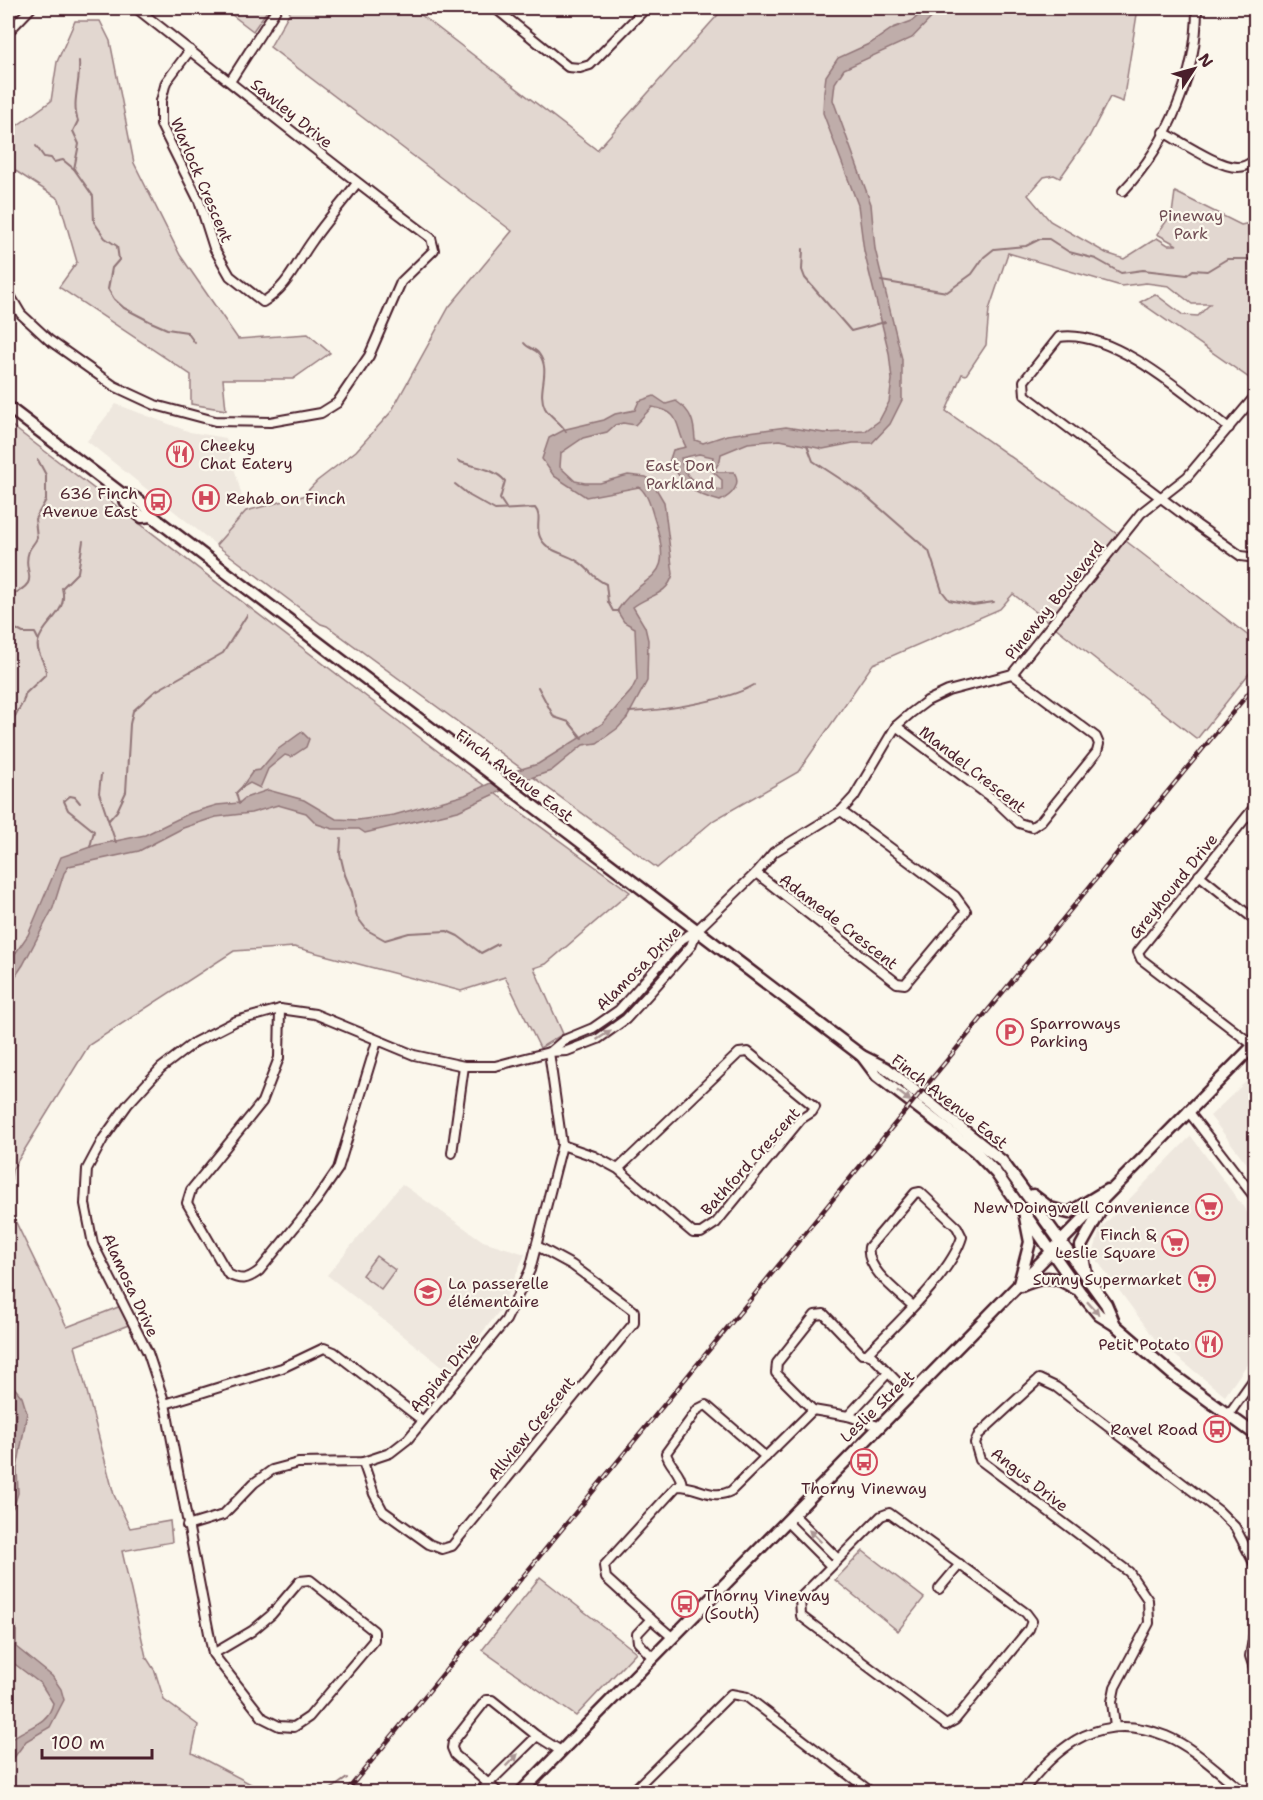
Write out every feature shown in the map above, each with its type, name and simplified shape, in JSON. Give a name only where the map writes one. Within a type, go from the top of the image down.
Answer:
[{"type":"main road","name":"Finch Avenue East","points":[[8,407],[122,494],[127,504],[142,516],[152,516],[540,813],[862,1056],[886,1068],[990,1150],[1022,1185],[1106,1304],[1115,1325]]},
{"type":"main road","name":"Leslie Street","points":[[521,1792],[878,1426],[1112,1192],[1254,1044]]},
{"type":"main road","name":"Finch Avenue East","points":[[862,1056],[877,1076],[975,1151],[1016,1198],[1080,1292],[1099,1315],[1115,1325],[1172,1374],[1256,1435]]},
{"type":"main road","points":[[1022,1185],[1050,1208],[1069,1213],[1123,1180]]},
{"type":"main road","points":[[1089,1282],[1082,1246],[1088,1230],[1112,1192]]},
{"type":"main road","points":[[1016,1198],[1027,1222],[1030,1237],[1018,1287]]},
{"type":"main road","points":[[1018,1287],[1048,1276],[1059,1279],[1080,1292]]},
{"type":"street","points":[[8,32],[31,8]]},
{"type":"street","name":"Sawley Drive","points":[[8,292],[21,314],[49,340],[114,386],[155,405],[215,421],[270,422],[321,413],[337,403],[369,356],[401,282],[434,250],[431,238],[357,183],[231,80],[136,8]]},
{"type":"street","points":[[231,80],[277,8]]},
{"type":"street","points":[[495,8],[568,67],[580,68],[590,65],[646,8]]},
{"type":"street","points":[[1123,191],[1140,174],[1187,84],[1197,35],[1197,8]]},
{"type":"street","name":"Warlock Crescent","points":[[190,50],[166,82],[161,101],[160,125],[199,201],[214,248],[230,276],[248,291],[263,302],[276,294],[294,273],[312,241],[357,183]]},
{"type":"street","points":[[1163,132],[1220,162],[1237,167],[1248,165],[1256,159]]},
{"type":"street","points":[[1229,428],[1124,352],[1074,334],[1059,337],[1024,381],[1025,395],[1241,556],[1256,558]]},
{"type":"street","name":"Pineway Boulevard","points":[[697,930],[756,873],[774,852],[841,811],[854,797],[896,726],[927,701],[948,691],[1012,674],[1141,513],[1187,477],[1256,395]]},
{"type":"street","name":"Mandel Crescent","points":[[896,726],[997,802],[1018,823],[1032,827],[1041,821],[1097,752],[1099,744],[1096,737],[1012,674]]},
{"type":"street","name":"Greyhound Drive","points":[[1254,1044],[1141,959],[1138,952],[1256,806]]},
{"type":"street","name":"Adamede Crescent","points":[[756,873],[897,983],[905,984],[966,911],[955,896],[841,811]]},
{"type":"street","points":[[1199,875],[1250,916]]},
{"type":"street","name":"Alamosa Drive","points":[[549,1052],[564,1040],[593,1028],[619,1010],[681,939],[697,930]]},
{"type":"street","name":"Alamosa Drive","points":[[213,1654],[265,1620],[300,1581],[310,1581],[374,1630],[374,1640],[309,1717],[294,1727],[279,1726],[263,1718],[213,1654],[165,1404],[148,1353],[93,1244],[85,1204],[87,1169],[103,1139],[128,1104],[161,1068],[195,1042],[236,1021],[280,1008],[315,1014],[414,1055],[465,1066],[495,1066],[549,1052],[567,1051],[598,1039],[626,1019],[691,946],[697,930]]},
{"type":"street","points":[[280,1008],[279,1058],[262,1102],[191,1190],[187,1203],[228,1274],[239,1280],[249,1278],[259,1271],[316,1201],[338,1169],[377,1041]]},
{"type":"street","name":"Appian Drive","points":[[187,1526],[223,1515],[254,1482],[272,1470],[298,1463],[363,1462],[390,1453],[408,1439],[506,1320],[530,1270],[562,1145],[549,1052]]},
{"type":"street","name":"Bathford Crescent","points":[[748,1052],[815,1107],[812,1112],[801,1119],[716,1223],[701,1233],[693,1233],[618,1169],[739,1053],[748,1052]]},
{"type":"street","points":[[452,1153],[465,1066]]},
{"type":"street","points":[[1188,1111],[1256,1199]]},
{"type":"street","points":[[562,1145],[594,1156],[618,1169]]},
{"type":"street","points":[[867,1354],[913,1306],[955,1256],[962,1237],[957,1227],[920,1192],[915,1193],[869,1246],[868,1253],[876,1270],[913,1306]]},
{"type":"street","name":"Allview Crescent","points":[[363,1462],[374,1494],[384,1511],[429,1544],[442,1549],[452,1546],[634,1323],[634,1311],[572,1265],[537,1246]]},
{"type":"street","points":[[878,1426],[848,1416],[813,1410],[776,1373],[777,1363],[815,1315],[824,1314],[862,1354],[872,1356],[887,1374],[910,1395]]},
{"type":"street","points":[[165,1404],[282,1368],[324,1348],[334,1352],[422,1420]]},
{"type":"street","points":[[848,1416],[887,1374]]},
{"type":"street","points":[[1228,1414],[1256,1376]]},
{"type":"street","name":"Angus Drive","points":[[1115,1727],[1112,1702],[1114,1688],[1149,1623],[1148,1600],[1129,1572],[980,1460],[975,1443],[979,1434],[1039,1379],[1056,1387],[1219,1511],[1235,1527],[1256,1567]]},
{"type":"street","points":[[682,1486],[681,1476],[667,1459],[666,1453],[698,1409],[706,1405],[766,1457]]},
{"type":"street","points":[[672,1637],[606,1578],[604,1566],[677,1486],[703,1494],[723,1495],[731,1491],[813,1410]]},
{"type":"street","points":[[889,1513],[960,1564],[1032,1621],[1029,1629],[962,1711],[946,1725],[801,1616],[800,1598],[880,1516],[889,1513]]},
{"type":"street","points":[[789,1517],[838,1559]]},
{"type":"street","points":[[789,1517],[831,1566]]},
{"type":"street","points":[[939,1589],[960,1564]]},
{"type":"street","points":[[651,1619],[637,1634],[638,1642],[652,1657]]},
{"type":"street","points":[[1256,1623],[1250,1656],[1256,1674]]},
{"type":"street","points":[[632,1792],[731,1694],[747,1697],[871,1792]]},
{"type":"street","points":[[498,1792],[455,1755],[452,1748],[453,1742],[486,1700],[492,1700],[537,1736],[561,1751]]},
{"type":"street","points":[[1022,1792],[1042,1765],[1061,1748],[1085,1735],[1115,1727],[1141,1729],[1167,1737],[1245,1792]]},
{"type":"street","points":[[480,1792],[537,1736]]},
{"type":"shaded area","points":[[927,8],[941,8],[912,38],[844,69],[835,83],[833,100],[871,204],[875,249],[902,359],[902,400],[890,424],[872,443],[853,443],[823,449],[780,440],[748,443],[721,454],[715,469],[718,472],[734,472],[737,481],[732,493],[720,501],[701,495],[689,487],[669,462],[673,450],[686,447],[673,416],[662,409],[652,407],[635,425],[623,423],[615,425],[607,432],[583,438],[561,453],[560,467],[575,481],[600,483],[628,475],[646,477],[651,480],[664,502],[673,574],[671,581],[662,591],[633,607],[645,627],[648,640],[647,681],[627,718],[618,728],[597,743],[583,745],[551,771],[522,781],[458,811],[365,833],[359,829],[333,829],[317,824],[306,813],[278,805],[251,813],[216,817],[183,828],[139,851],[69,866],[64,873],[53,908],[23,965],[8,987],[8,964],[28,935],[61,857],[96,845],[145,835],[190,813],[217,805],[239,803],[245,798],[268,790],[304,800],[336,819],[358,820],[394,815],[465,795],[518,770],[538,764],[602,724],[631,691],[637,679],[635,628],[624,622],[617,611],[637,588],[654,575],[659,567],[662,557],[660,542],[649,502],[639,487],[586,497],[554,476],[542,459],[549,438],[566,429],[635,410],[639,401],[654,396],[666,404],[676,401],[686,409],[694,428],[695,440],[703,443],[727,435],[786,427],[824,433],[865,431],[879,421],[889,402],[892,380],[889,353],[864,251],[858,205],[823,113],[824,92],[826,76],[838,58],[871,43],[893,28],[912,21]],"holes":[[[699,454],[713,457],[710,469],[722,480],[722,490],[695,482],[686,472],[681,458]]]},
{"type":"shaded area","points":[[116,404],[190,432],[226,438],[246,511],[216,545],[87,441]]},
{"type":"shaded area","points":[[302,732],[309,739],[306,747],[291,757],[285,755],[268,769],[260,788],[250,783],[241,788],[253,771],[260,770],[277,750]]},
{"type":"shaded area","points":[[1255,1073],[1255,1174],[1210,1116]]},
{"type":"shaded area","points":[[1191,1136],[1255,1223],[1255,1353],[1225,1396],[1155,1339],[1093,1255],[1100,1229]]},
{"type":"shaded area","name":"La passerelle élémentaire","points":[[402,1184],[483,1241],[525,1254],[501,1309],[450,1373],[327,1275]]},
{"type":"shaded area","points":[[8,1380],[22,1397],[27,1413],[17,1469],[18,1493],[14,1506],[8,1514],[8,1466],[16,1411],[8,1394]]},
{"type":"shaded area","points":[[8,1598],[16,1627],[16,1647],[52,1676],[61,1689],[64,1700],[50,1727],[26,1741],[8,1766],[8,1742],[46,1717],[53,1703],[41,1684],[8,1659]]},
{"type":"green space","points":[[223,8],[269,8],[253,31]]},
{"type":"green space","name":"East Don Parkland","points":[[292,8],[412,8],[597,150],[724,8],[1138,8],[1123,102],[1110,97],[1089,137],[1060,178],[1054,175],[1044,177],[1028,195],[1050,221],[1106,253],[1124,259],[1157,238],[1168,245],[1177,245],[1157,234],[1172,214],[1175,192],[1241,225],[1255,222],[1255,382],[1140,302],[1155,294],[1183,315],[1198,316],[1210,304],[1192,304],[1169,286],[1146,283],[1121,286],[1008,253],[989,310],[986,345],[966,375],[962,374],[946,411],[1082,507],[1255,641],[1255,666],[1197,739],[1013,594],[1000,609],[873,664],[798,772],[714,820],[657,868],[216,545],[246,511],[303,496],[317,481],[356,451],[391,412],[449,307],[512,231],[270,47]]},
{"type":"green space","points":[[75,21],[100,21],[110,41],[134,163],[180,255],[238,339],[308,334],[330,353],[293,379],[223,379],[226,410],[191,404],[191,375],[59,287],[77,262],[59,199],[14,170],[11,130],[51,101],[57,62]]},
{"type":"green space","points":[[8,423],[448,759],[630,892],[546,964],[534,968],[563,1034],[540,1048],[505,977],[461,991],[294,947],[234,951],[89,1045],[12,1170],[8,1206]]},
{"type":"green space","points":[[8,1206],[67,1327],[121,1306],[131,1324],[75,1346],[114,1495],[130,1528],[170,1521],[172,1542],[122,1551],[146,1657],[155,1671],[164,1700],[198,1725],[192,1753],[266,1792],[8,1792]]},
{"type":"green space","points":[[376,1256],[395,1270],[381,1289],[362,1275]]},
{"type":"green space","points":[[863,1551],[924,1598],[898,1631],[835,1580]]},
{"type":"green space","points":[[540,1577],[636,1652],[576,1716],[482,1650]]},
{"type":"waterway","points":[[74,169],[79,144],[73,131],[78,121],[75,107],[79,61]]},
{"type":"waterway","points":[[36,146],[44,157],[51,158],[54,162],[63,160],[74,169],[93,196],[94,222],[105,238],[117,246],[119,260],[112,268],[108,289],[114,299],[124,308],[151,322],[167,329],[187,332],[195,343]]},
{"type":"waterway","points":[[881,281],[947,292],[972,274],[984,257],[994,249],[1026,246],[1040,239],[1049,239],[1069,252],[1096,259],[1121,273],[1143,270],[1187,275],[1193,270],[1207,271],[1227,259],[1256,259]]},
{"type":"waterway","points":[[803,249],[802,270],[805,278],[851,331],[885,322]]},
{"type":"waterway","points":[[524,343],[537,352],[543,361],[542,394],[545,408],[566,432]]},
{"type":"waterway","points":[[807,445],[813,461],[865,495],[929,551],[942,591],[949,600],[973,605],[994,602]]},
{"type":"waterway","points":[[8,597],[26,586],[29,581],[27,559],[37,538],[35,519],[46,500],[46,475],[38,460]]},
{"type":"waterway","points":[[458,461],[489,470],[500,476],[505,481],[500,499],[506,508]]},
{"type":"waterway","points":[[455,484],[470,496],[495,510],[535,508],[538,515],[539,535],[544,543],[552,550],[572,558],[606,584],[608,602],[613,611],[618,611]]},
{"type":"waterway","points":[[8,751],[13,744],[14,718],[25,694],[46,674],[38,650],[38,642],[59,611],[63,597],[62,588],[78,572],[83,541]]},
{"type":"waterway","points":[[9,561],[10,596]]},
{"type":"waterway","points":[[109,820],[117,811],[126,792],[130,724],[133,711],[154,692],[223,653],[247,615]]},
{"type":"waterway","points":[[8,625],[23,633],[35,633],[38,639]]},
{"type":"waterway","points":[[629,712],[693,704],[728,696],[754,685]]},
{"type":"waterway","points":[[538,687],[554,717],[569,722],[582,738]]},
{"type":"waterway","points":[[101,775],[99,793],[116,843]]},
{"type":"waterway","points":[[239,804],[236,793],[241,788]]},
{"type":"waterway","points":[[80,803],[75,797],[70,796],[64,801],[68,810],[94,831],[90,847]]},
{"type":"waterway","points":[[341,839],[340,854],[345,875],[352,892],[357,917],[367,930],[385,940],[409,933],[447,931],[481,953],[498,944]]},
{"type":"waterway","points":[[327,1792],[347,1778]]},
{"type":"railway","points":[[346,1792],[1256,684]]},
{"type":"place","name":"Cheeky Chat Eatery","points":[[180,454]]},
{"type":"place","name":"Rehab on Finch","points":[[206,498]]},
{"type":"place","name":"636 Finch Avenue East","points":[[158,502]]},
{"type":"place","name":"Sparroways Parking","points":[[1010,1032]]},
{"type":"place","name":"New Doingwell Convenience","points":[[1209,1207]]},
{"type":"place","name":"Finch & Leslie Square","points":[[1175,1243]]},
{"type":"place","name":"Sunny Supermarket","points":[[1202,1279]]},
{"type":"place","name":"La passerelle élémentaire","points":[[428,1292]]},
{"type":"place","name":"Petit Potato","points":[[1209,1344]]},
{"type":"place","name":"Ravel Road","points":[[1217,1429]]},
{"type":"place","name":"Thorny Vineway","points":[[864,1462]]},
{"type":"place","name":"Thorny Vineway (South)","points":[[685,1604]]},
{"type":"park label","name":"Pineway Park","points":[[1191,224]]}]
